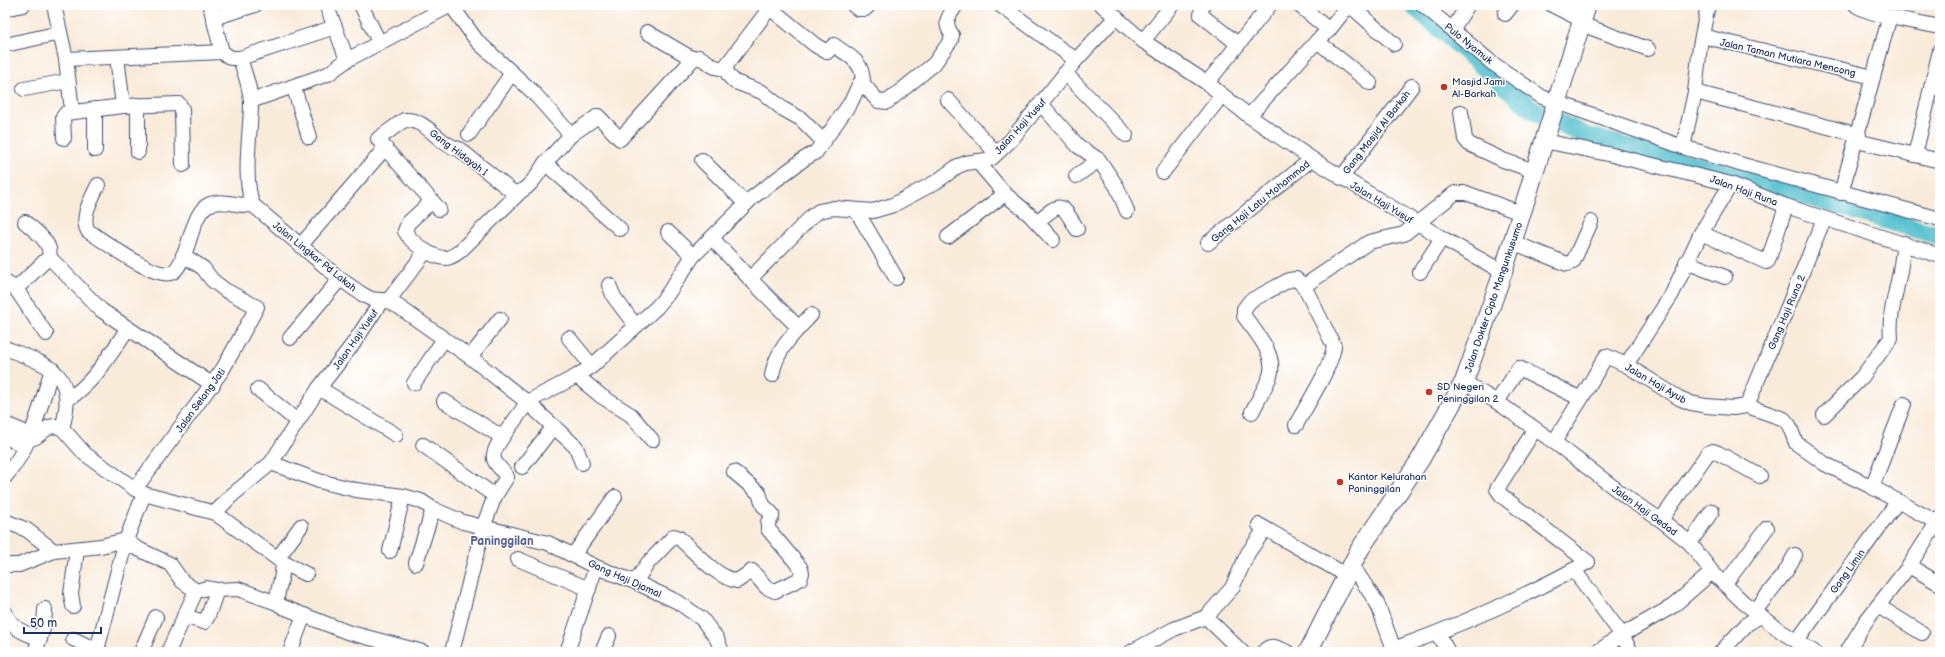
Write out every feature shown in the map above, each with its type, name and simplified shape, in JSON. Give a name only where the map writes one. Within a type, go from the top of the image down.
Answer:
[{"type":"main road","name":"Jalan Dokter Cipto Mangunkusumo","points":[[1308,652],[1349,569],[1366,539],[1427,448],[1464,382],[1503,272],[1583,16]]},
{"type":"street","points":[[5,9],[23,5]]},
{"type":"street","points":[[54,5],[66,59],[72,111]]},
{"type":"street","points":[[222,52],[212,12],[255,5]]},
{"type":"street","points":[[326,5],[348,60]]},
{"type":"street","points":[[361,5],[379,42]]},
{"type":"street","points":[[256,100],[294,88],[328,74],[348,60],[379,42],[451,5],[477,41],[533,92],[571,135]]},
{"type":"street","points":[[723,68],[768,7],[815,45],[827,52],[834,45],[860,65],[863,73],[863,84],[878,101],[886,102],[934,64],[951,40],[952,35],[946,21],[956,5]]},
{"type":"street","points":[[1000,5],[1076,60]]},
{"type":"street","points":[[1143,41],[1172,5]]},
{"type":"street","points":[[1202,5],[1201,15],[1238,44]]},
{"type":"street","points":[[1207,83],[1270,5]]},
{"type":"street","points":[[1299,5],[1329,30]]},
{"type":"street","name":"Pulo Nyamuk","points":[[1423,5],[1492,62],[1537,95],[1550,122]]},
{"type":"street","points":[[1452,30],[1468,5]]},
{"type":"street","points":[[1552,5],[1583,16],[1648,48]]},
{"type":"street","points":[[1683,147],[1695,92],[1702,36],[1708,5]]},
{"type":"street","points":[[1856,5],[1861,8],[1940,27]]},
{"type":"street","points":[[1250,116],[1317,41],[1329,30],[1344,11],[1352,8],[1394,44]]},
{"type":"street","name":"Jalan Haji Yusuf","points":[[750,279],[812,216],[819,211],[834,208],[873,211],[893,205],[936,182],[958,166],[992,158],[1011,140],[1076,60],[1109,10],[1143,41],[1207,83],[1220,98],[1250,116],[1340,178],[1416,224],[1450,196],[1459,192],[1466,193],[1521,213]]},
{"type":"street","points":[[1841,193],[1858,138],[1890,15]]},
{"type":"street","points":[[66,59],[222,52],[231,58],[240,58],[335,27]]},
{"type":"street","points":[[647,32],[693,59]]},
{"type":"street","points":[[5,45],[60,33]]},
{"type":"street","name":"Jalan Taman Mutiara Mencong","points":[[1702,36],[1873,77]]},
{"type":"street","points":[[1317,41],[1370,83]]},
{"type":"street","points":[[1915,155],[1940,50]]},
{"type":"street","points":[[117,57],[123,106]]},
{"type":"street","points":[[301,245],[385,148],[435,205],[408,223],[405,231],[408,237],[426,251],[446,258],[452,256],[537,176],[545,163],[571,135],[598,116],[620,139],[693,59],[699,57],[713,67],[723,68],[735,82],[762,92],[783,109],[801,119],[824,142]]},
{"type":"street","points":[[98,185],[86,211],[85,222],[88,231],[142,266],[166,274],[172,272],[183,256],[198,217],[206,206],[215,202],[252,202],[248,159],[256,100],[240,58]]},
{"type":"street","points":[[469,134],[512,72]]},
{"type":"street","points":[[1065,73],[1126,135]]},
{"type":"street","points":[[24,89],[68,81]]},
{"type":"street","points":[[452,652],[484,526],[495,496],[507,478],[495,462],[494,456],[502,437],[522,412],[527,402],[577,376],[592,366],[635,325],[657,307],[667,295],[693,256],[746,204],[804,159],[816,152],[851,102],[860,83],[863,84]]},
{"type":"street","name":"Gang Masjid Al Barkah","points":[[1340,178],[1412,86]]},
{"type":"street","points":[[294,88],[309,137]]},
{"type":"street","points":[[1695,92],[1940,161]]},
{"type":"street","points":[[1163,172],[1220,98]]},
{"type":"street","points":[[948,100],[996,153]]},
{"type":"street","points":[[64,138],[63,117],[66,113],[72,111],[175,103],[180,106],[183,165]]},
{"type":"street","points":[[1041,104],[1078,146],[1099,160],[1117,188],[1127,211]]},
{"type":"street","points":[[138,106],[138,152]]},
{"type":"street","points":[[95,109],[95,150]]},
{"type":"street","points":[[1461,112],[1465,139],[1469,144],[1503,160],[1534,171]]},
{"type":"street","name":"Gang Hidayah I","points":[[385,148],[378,139],[407,119],[426,126],[453,148],[459,149],[510,192],[519,193]]},
{"type":"street","points":[[1550,122],[1683,147],[1940,220]]},
{"type":"street","name":"Jalan Haji Runa","points":[[1550,122],[1638,161],[1731,184],[1786,206],[1904,243],[1940,256]]},
{"type":"street","name":"Gang Haji Latu Mohammad","points":[[1208,243],[1312,159]]},
{"type":"street","points":[[702,160],[746,204]]},
{"type":"street","points":[[1076,176],[1099,160]]},
{"type":"street","points":[[977,161],[1005,194],[1038,222],[1053,240]]},
{"type":"street","points":[[545,163],[620,229]]},
{"type":"street","points":[[1626,365],[1672,294],[1701,233],[1731,184]]},
{"type":"street","points":[[948,237],[1005,194]]},
{"type":"street","name":"Jalan Lingkar Pd Lakah","points":[[252,202],[340,279],[371,299],[385,301]]},
{"type":"street","points":[[1701,233],[1766,262],[1768,261],[1786,206]]},
{"type":"street","points":[[1038,222],[1054,208],[1059,207],[1064,209],[1077,229]]},
{"type":"street","points":[[856,210],[896,278]]},
{"type":"street","name":"Gang Haji Runa 2","points":[[1747,406],[1824,219]]},
{"type":"street","points":[[25,222],[48,245],[51,252],[49,257],[11,285],[46,334]]},
{"type":"street","points":[[1512,242],[1563,263],[1570,263],[1573,262],[1591,222]]},
{"type":"street","points":[[1304,286],[1369,242],[1404,234],[1416,224],[1503,272]]},
{"type":"street","points":[[668,232],[693,256]]},
{"type":"street","points":[[712,238],[798,328]]},
{"type":"street","points":[[1420,272],[1442,238]]},
{"type":"street","points":[[1824,415],[1862,377],[1892,338],[1890,327],[1892,306],[1898,281],[1904,243]]},
{"type":"street","points":[[385,301],[426,251]]},
{"type":"street","name":"Jalan Selang Jati","points":[[99,651],[126,540],[140,492],[213,385],[244,332],[257,306],[225,290],[212,280],[203,268],[183,256]]},
{"type":"street","points":[[49,257],[101,310],[213,385]]},
{"type":"street","points":[[1686,262],[1725,277]]},
{"type":"street","points":[[290,338],[340,279]]},
{"type":"street","points":[[1252,412],[1270,376],[1271,362],[1267,351],[1244,316],[1244,309],[1250,301],[1289,280],[1296,279],[1304,286],[1334,346],[1334,352],[1296,425]]},
{"type":"street","points":[[609,285],[614,297],[635,325]]},
{"type":"street","name":"Jalan Haji Yusuf","points":[[215,513],[231,496],[271,463],[319,388],[385,301],[399,306],[470,357],[527,402],[579,450],[582,463]]},
{"type":"street","points":[[772,376],[777,357],[786,342],[811,315]]},
{"type":"street","points":[[470,357],[500,319]]},
{"type":"street","points":[[68,399],[76,394],[103,365],[128,328]]},
{"type":"street","points":[[569,338],[592,366]]},
{"type":"street","points":[[414,383],[444,339]]},
{"type":"street","points":[[5,348],[42,363],[52,369],[62,379],[67,389],[68,399],[67,414],[62,428]]},
{"type":"street","name":"Jalan Haji Ayub","points":[[1554,442],[1581,399],[1604,356],[1626,365],[1679,398],[1691,403],[1713,407],[1733,408],[1747,406],[1787,421],[1798,445],[1825,464],[1938,520]]},
{"type":"street","points":[[1497,402],[1519,368],[1581,399]]},
{"type":"street","points":[[5,477],[17,463],[29,440],[52,369]]},
{"type":"street","points":[[577,376],[601,396],[631,415],[652,440]]},
{"type":"street","name":"Jalan Haji Gedad","points":[[1464,382],[1497,402],[1554,442],[1633,502],[1661,520],[1690,543],[1712,572],[1757,614],[1814,652]]},
{"type":"street","points":[[319,388],[396,435]]},
{"type":"street","points":[[258,389],[297,421]]},
{"type":"street","points":[[444,401],[502,437]]},
{"type":"street","points":[[1872,487],[1904,404]]},
{"type":"street","points":[[5,424],[22,430],[29,440]]},
{"type":"street","points":[[5,437],[18,443],[29,440],[48,427],[55,426],[62,428],[85,454],[140,492],[215,513],[280,560],[306,574]]},
{"type":"street","points":[[522,467],[554,426]]},
{"type":"street","points":[[1131,652],[1174,629],[1206,617],[1232,588],[1262,527],[1349,569],[1377,603],[1393,651],[1488,613],[1574,570],[1588,562],[1502,496],[1497,489],[1535,429]]},
{"type":"street","points":[[423,445],[495,496]]},
{"type":"street","points":[[1661,520],[1708,453],[1712,451],[1760,476]]},
{"type":"street","name":"Gang Haji Djamal","points":[[271,463],[319,482],[356,490],[403,496],[421,501],[433,510],[463,522],[541,540],[574,554],[596,567],[635,582],[678,602],[702,619],[717,639],[722,652]]},
{"type":"street","points":[[635,582],[648,563],[674,536],[679,538],[708,564],[729,580],[737,581],[752,571],[766,587],[776,592],[800,579],[802,573],[800,567],[768,529],[768,522],[772,517],[772,514],[763,505],[759,493],[734,472]]},
{"type":"street","points":[[390,551],[403,496]]},
{"type":"street","points":[[574,554],[615,497]]},
{"type":"street","name":"Gang Limin","points":[[1796,641],[1898,501]]},
{"type":"street","points":[[416,563],[433,510]]},
{"type":"street","points":[[1690,543],[1712,511]]},
{"type":"street","points":[[1847,652],[1878,606],[1909,566],[1938,520]]},
{"type":"street","points":[[5,521],[27,530],[54,551]]},
{"type":"street","points":[[277,603],[283,572],[280,560],[301,526]]},
{"type":"street","points":[[1725,584],[1741,565],[1767,528]]},
{"type":"street","points":[[5,565],[26,564],[54,551],[77,550],[126,540],[136,548],[170,564],[182,581],[196,591]]},
{"type":"street","points":[[73,606],[71,594],[77,550]]},
{"type":"street","points":[[1721,652],[1757,614],[1795,555]]},
{"type":"street","points":[[518,559],[589,589]]},
{"type":"street","points":[[1909,566],[1940,584]]},
{"type":"street","points":[[567,652],[596,567]]},
{"type":"street","points":[[1574,570],[1622,635],[1631,652]]},
{"type":"street","points":[[1598,652],[1622,635],[1673,606],[1712,572]]},
{"type":"street","points":[[168,652],[196,591],[207,588],[217,590],[238,590],[277,603],[283,607],[347,632],[405,650],[423,652]]},
{"type":"street","points":[[184,616],[204,622],[208,616],[217,590]]},
{"type":"street","points":[[1878,606],[1922,633]]},
{"type":"street","points":[[34,652],[44,626],[45,609]]},
{"type":"street","points":[[5,612],[9,622],[16,628],[40,639]]},
{"type":"street","points":[[290,652],[304,615]]},
{"type":"street","points":[[141,652],[156,617]]},
{"type":"street","points":[[1206,617],[1242,652]]},
{"type":"street","points":[[1438,634],[1448,652]]},
{"type":"street","points":[[602,652],[609,636]]},
{"type":"street","points":[[73,639],[99,651]]},
{"type":"street","points":[[1263,652],[1270,646],[1274,646],[1287,652]]},
{"type":"waterway","points":[[1413,5],[1532,109],[1585,136],[1763,183],[1940,236]]},
{"type":"place","name":"Masjid Jami Al-Barkah","points":[[1444,87]]},
{"type":"place","name":"SD Negeri Peninggilan 2","points":[[1429,392]]},
{"type":"place","name":"Kantor Kelurahan Paninggilan","points":[[1340,482]]},
{"type":"district","name":"Paninggilan","points":[[502,541]]}]
